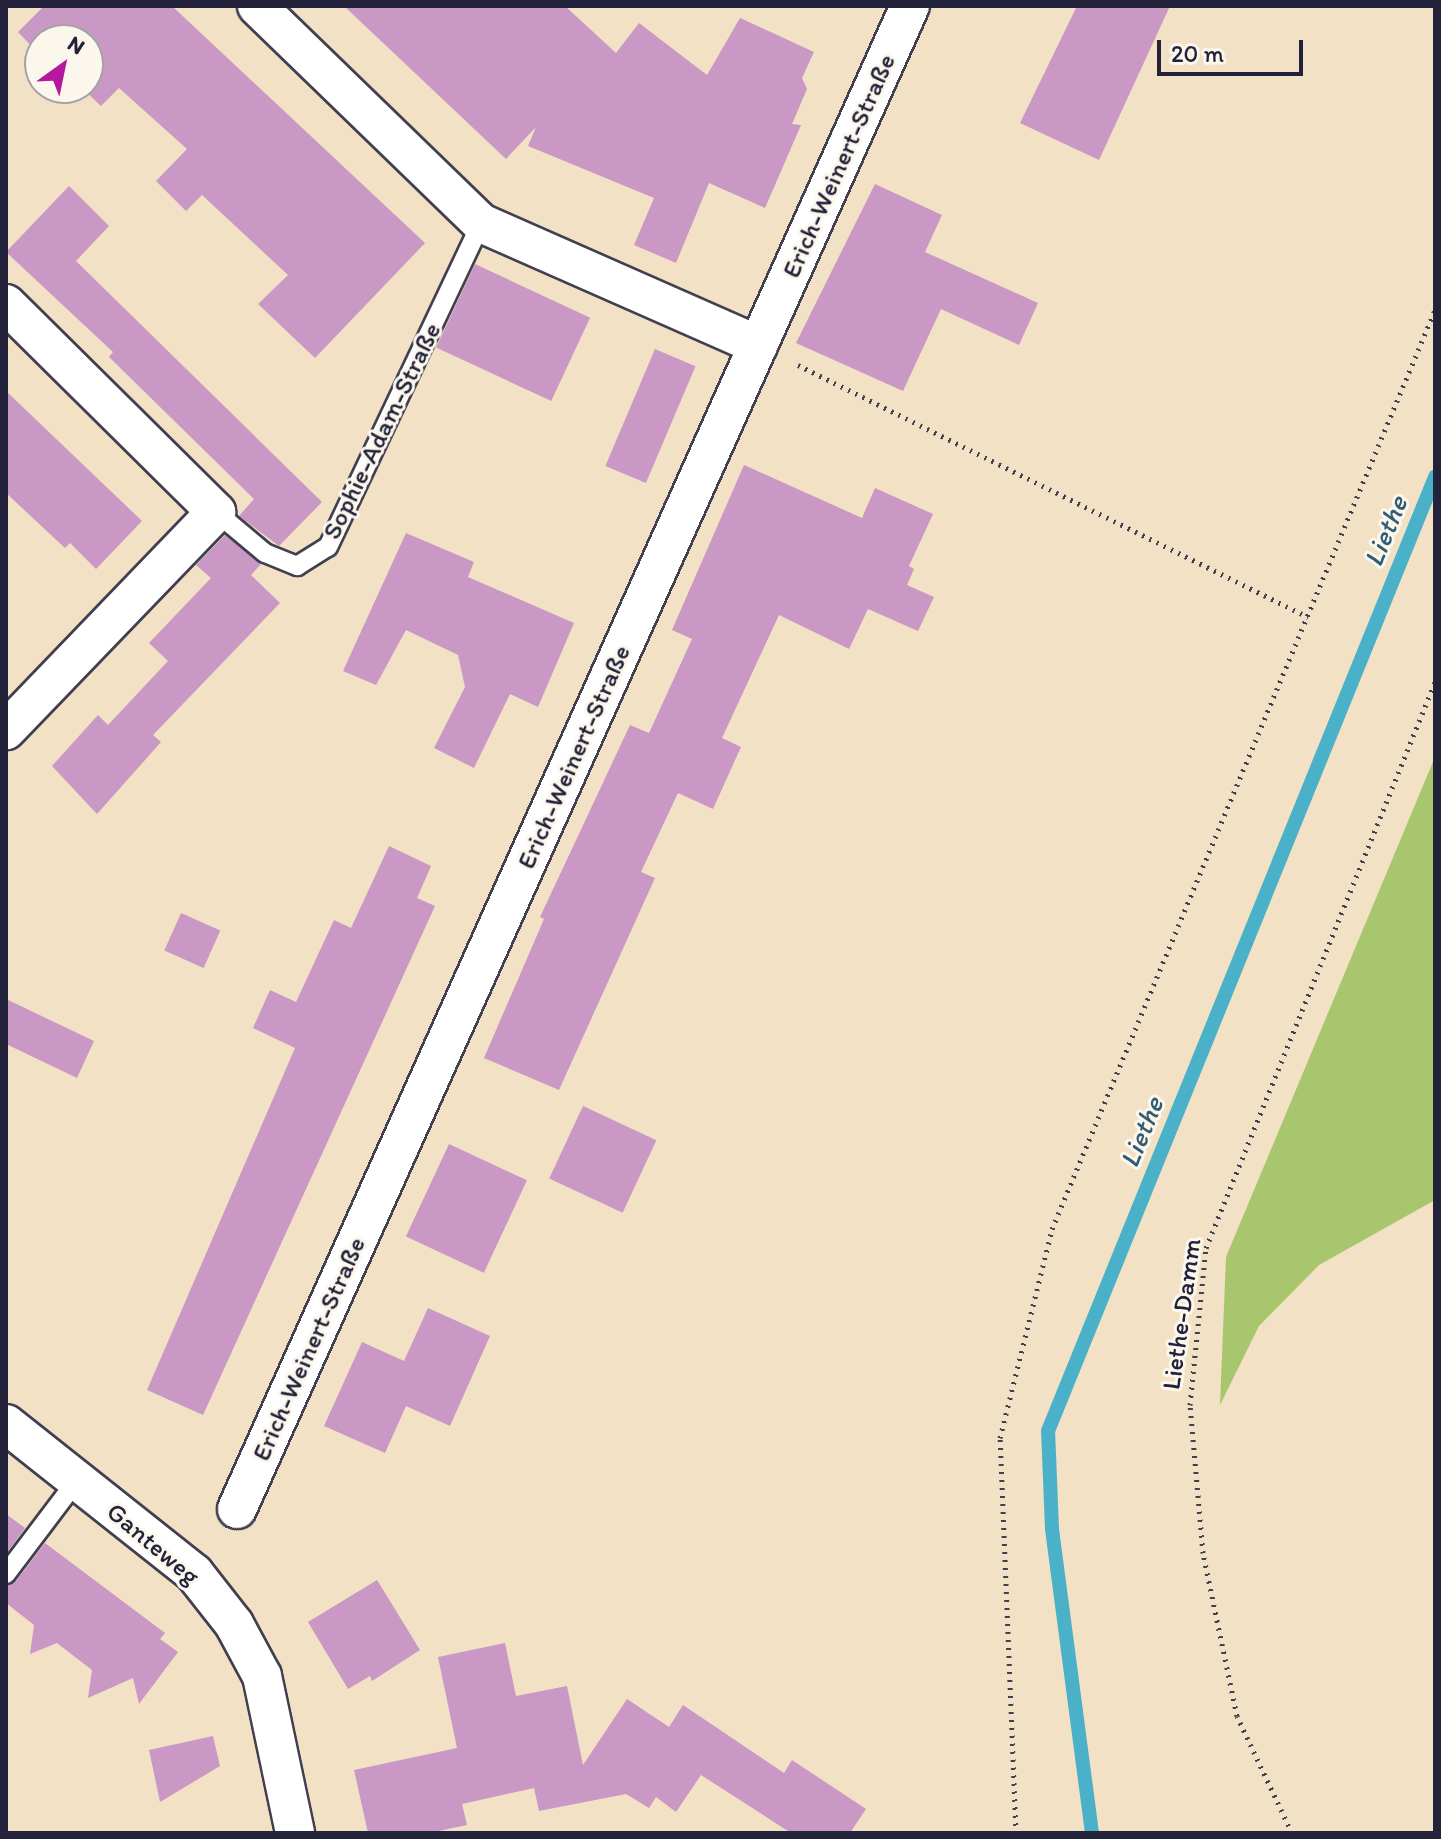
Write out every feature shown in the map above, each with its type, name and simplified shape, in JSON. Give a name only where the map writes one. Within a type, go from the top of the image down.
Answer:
[{"type":"street","points":[[257,6],[481,223],[758,345]]},
{"type":"street","name":"Erich-Weinert-Straße","points":[[237,1509],[910,6]]},
{"type":"street","points":[[6,304],[216,512],[6,730]]},
{"type":"street","name":"Ganteweg","points":[[6,1424],[194,1573],[234,1624],[262,1676],[295,1833]]},
{"type":"lane","name":"Sophie-Adam-Straße","points":[[216,512],[265,553],[297,566],[328,547],[481,223]]},
{"type":"lane","points":[[6,1574],[77,1480]]},
{"type":"path","points":[[1016,1833],[1000,1438],[1052,1229],[1435,310]]},
{"type":"path","points":[[758,345],[1308,617]]},
{"type":"path","name":"Liethe-Damm","points":[[1292,1833],[1237,1716],[1203,1553],[1190,1405],[1206,1248],[1435,682]]},
{"type":"green space","points":[[1435,757],[1435,1200],[1319,1265],[1259,1326],[1220,1405],[1226,1257]]},
{"type":"building","points":[[44,6],[172,6],[425,243],[315,358],[258,304],[288,275],[202,195],[186,211],[156,181],[187,149],[119,88],[104,103],[104,24],[26,24]]},
{"type":"building","points":[[344,6],[565,6],[616,53],[639,23],[707,75],[740,18],[814,52],[802,78],[807,89],[792,124],[801,125],[765,208],[709,183],[676,263],[634,245],[654,198],[528,146],[536,127],[506,159]]},
{"type":"building","points":[[1077,6],[1170,6],[1099,160],[1020,123]]},
{"type":"building","points":[[875,184],[942,215],[925,252],[1038,303],[1019,345],[941,309],[903,391],[796,343]]},
{"type":"building","points":[[69,186],[109,226],[76,261],[322,502],[279,546],[239,516],[254,499],[109,357],[113,352],[6,252]]},
{"type":"building","points":[[475,264],[590,318],[551,401],[436,347]]},
{"type":"building","points":[[655,349],[696,366],[646,483],[605,466]]},
{"type":"building","points":[[6,391],[142,521],[96,569],[70,543],[65,548],[6,493]]},
{"type":"building","points":[[744,465],[862,518],[875,488],[933,514],[909,566],[914,569],[907,585],[934,597],[918,631],[868,609],[849,649],[779,615],[722,738],[741,747],[713,809],[678,793],[641,872],[655,878],[559,1090],[484,1058],[544,919],[540,917],[630,725],[649,733],[692,639],[672,630]]},
{"type":"building","points":[[406,533],[474,562],[468,577],[574,623],[538,707],[510,694],[474,768],[434,748],[465,687],[458,655],[406,630],[376,685],[343,671]]},
{"type":"building","points":[[225,535],[261,564],[251,575],[280,603],[153,735],[161,742],[97,814],[52,766],[98,715],[108,725],[168,661],[149,643],[211,578],[196,565]]},
{"type":"building","points":[[389,846],[431,866],[417,898],[435,906],[203,1415],[147,1390],[295,1048],[253,1028],[270,990],[296,1002],[334,920],[351,928]]},
{"type":"building","points":[[181,913],[220,930],[204,968],[164,950]]},
{"type":"building","points":[[6,999],[94,1041],[77,1078],[6,1044]]},
{"type":"building","points":[[583,1106],[656,1140],[623,1213],[549,1179]]},
{"type":"building","points":[[449,1144],[527,1180],[484,1273],[406,1236]]},
{"type":"building","points":[[428,1308],[490,1336],[450,1426],[406,1406],[385,1453],[324,1426],[362,1342],[404,1361]]},
{"type":"building","points":[[6,1514],[25,1528],[6,1554]]},
{"type":"building","points":[[45,1543],[165,1633],[160,1639],[178,1652],[139,1704],[133,1678],[88,1698],[92,1670],[57,1643],[30,1654],[34,1625],[6,1603],[6,1586],[16,1581]]},
{"type":"building","points":[[377,1580],[420,1650],[372,1681],[370,1676],[348,1689],[308,1622]]},
{"type":"building","points":[[505,1643],[516,1696],[567,1686],[583,1765],[627,1699],[669,1727],[683,1705],[784,1773],[792,1760],[866,1809],[850,1833],[791,1833],[701,1775],[676,1812],[656,1797],[649,1808],[626,1794],[539,1811],[534,1788],[462,1804],[467,1825],[429,1833],[368,1833],[354,1770],[457,1748],[438,1657]]},
{"type":"building","points":[[213,1736],[220,1766],[160,1802],[149,1750]]},
{"type":"waterway","name":"Liethe","points":[[1092,1833],[1052,1529],[1048,1431],[1435,477]]}]
